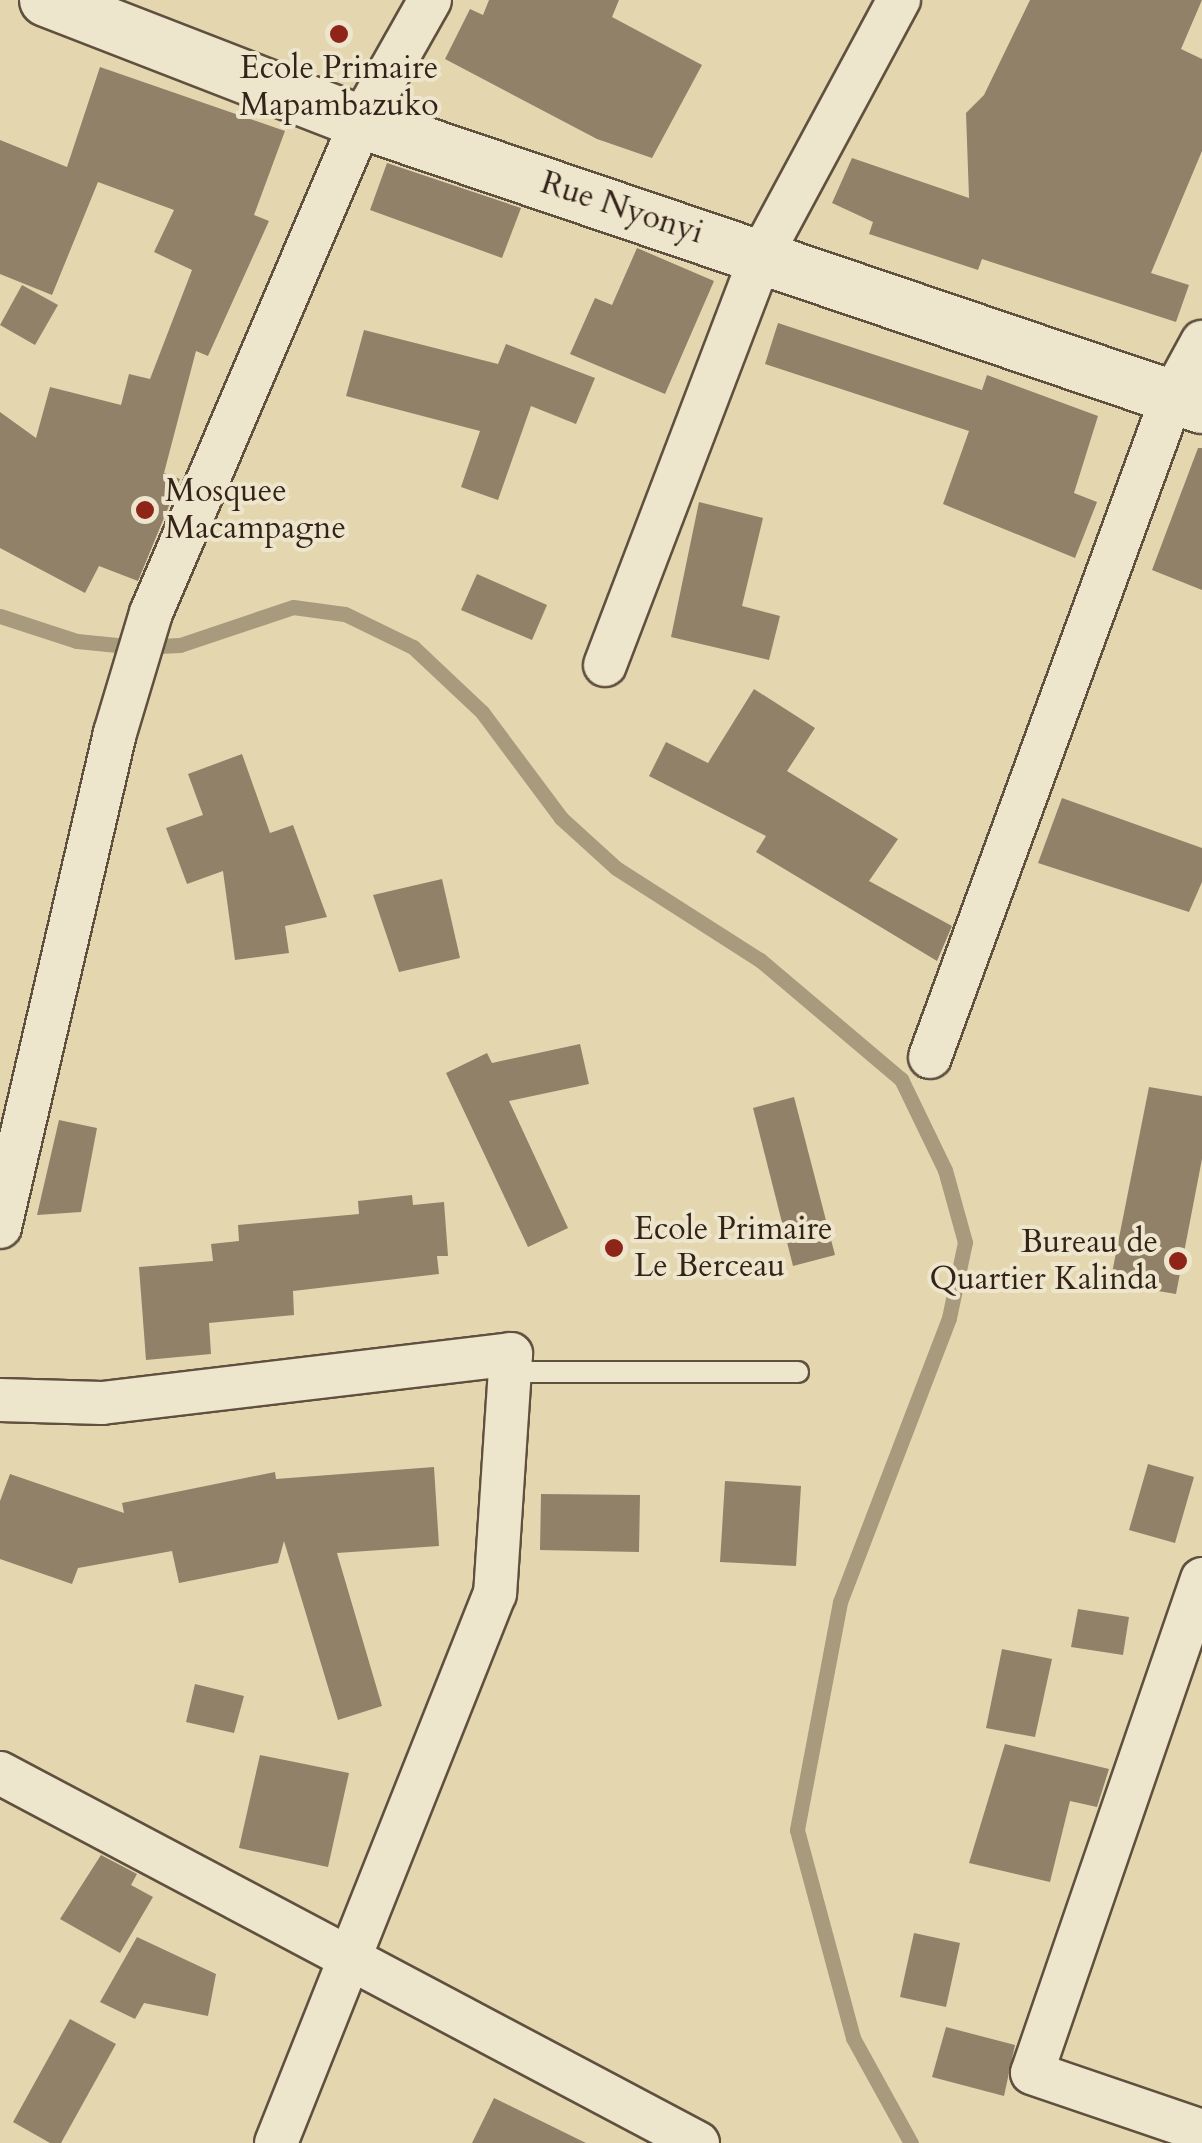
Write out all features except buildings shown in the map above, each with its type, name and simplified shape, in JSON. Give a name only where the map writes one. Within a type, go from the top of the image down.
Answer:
[{"type":"street","name":"Rue Nyonyi","points":[[46,0],[360,122],[762,254],[1187,402]]},
{"type":"street","points":[[0,1227],[150,612],[360,122],[430,0]]},
{"type":"street","points":[[605,665],[762,254],[900,0]]},
{"type":"street","points":[[930,1057],[1187,402],[1202,342]]},
{"type":"street","points":[[0,1400],[102,1403],[511,1354],[494,1593],[354,1960],[276,2143]]},
{"type":"street","points":[[1202,1579],[1032,2074],[1202,2131]]},
{"type":"street","points":[[0,1773],[698,2143]]},
{"type":"lane","points":[[510,1372],[798,1372]]},
{"type":"waterway","points":[[0,616],[77,641],[137,647],[180,645],[293,607],[345,614],[413,647],[482,712],[561,818],[616,868],[760,960],[901,1079],[945,1170],[965,1242],[949,1318],[840,1602],[797,1830],[853,2038],[911,2143]]},
{"type":"place","name":"Ecole Primaire Mapambazuko","points":[[339,34]]},
{"type":"place","name":"Mosquee Macampagne","points":[[145,510]]},
{"type":"place","name":"Ecole Primaire Le Berceau","points":[[614,1248]]},
{"type":"place","name":"Bureau de Quartier Kalinda","points":[[1178,1261]]}]
